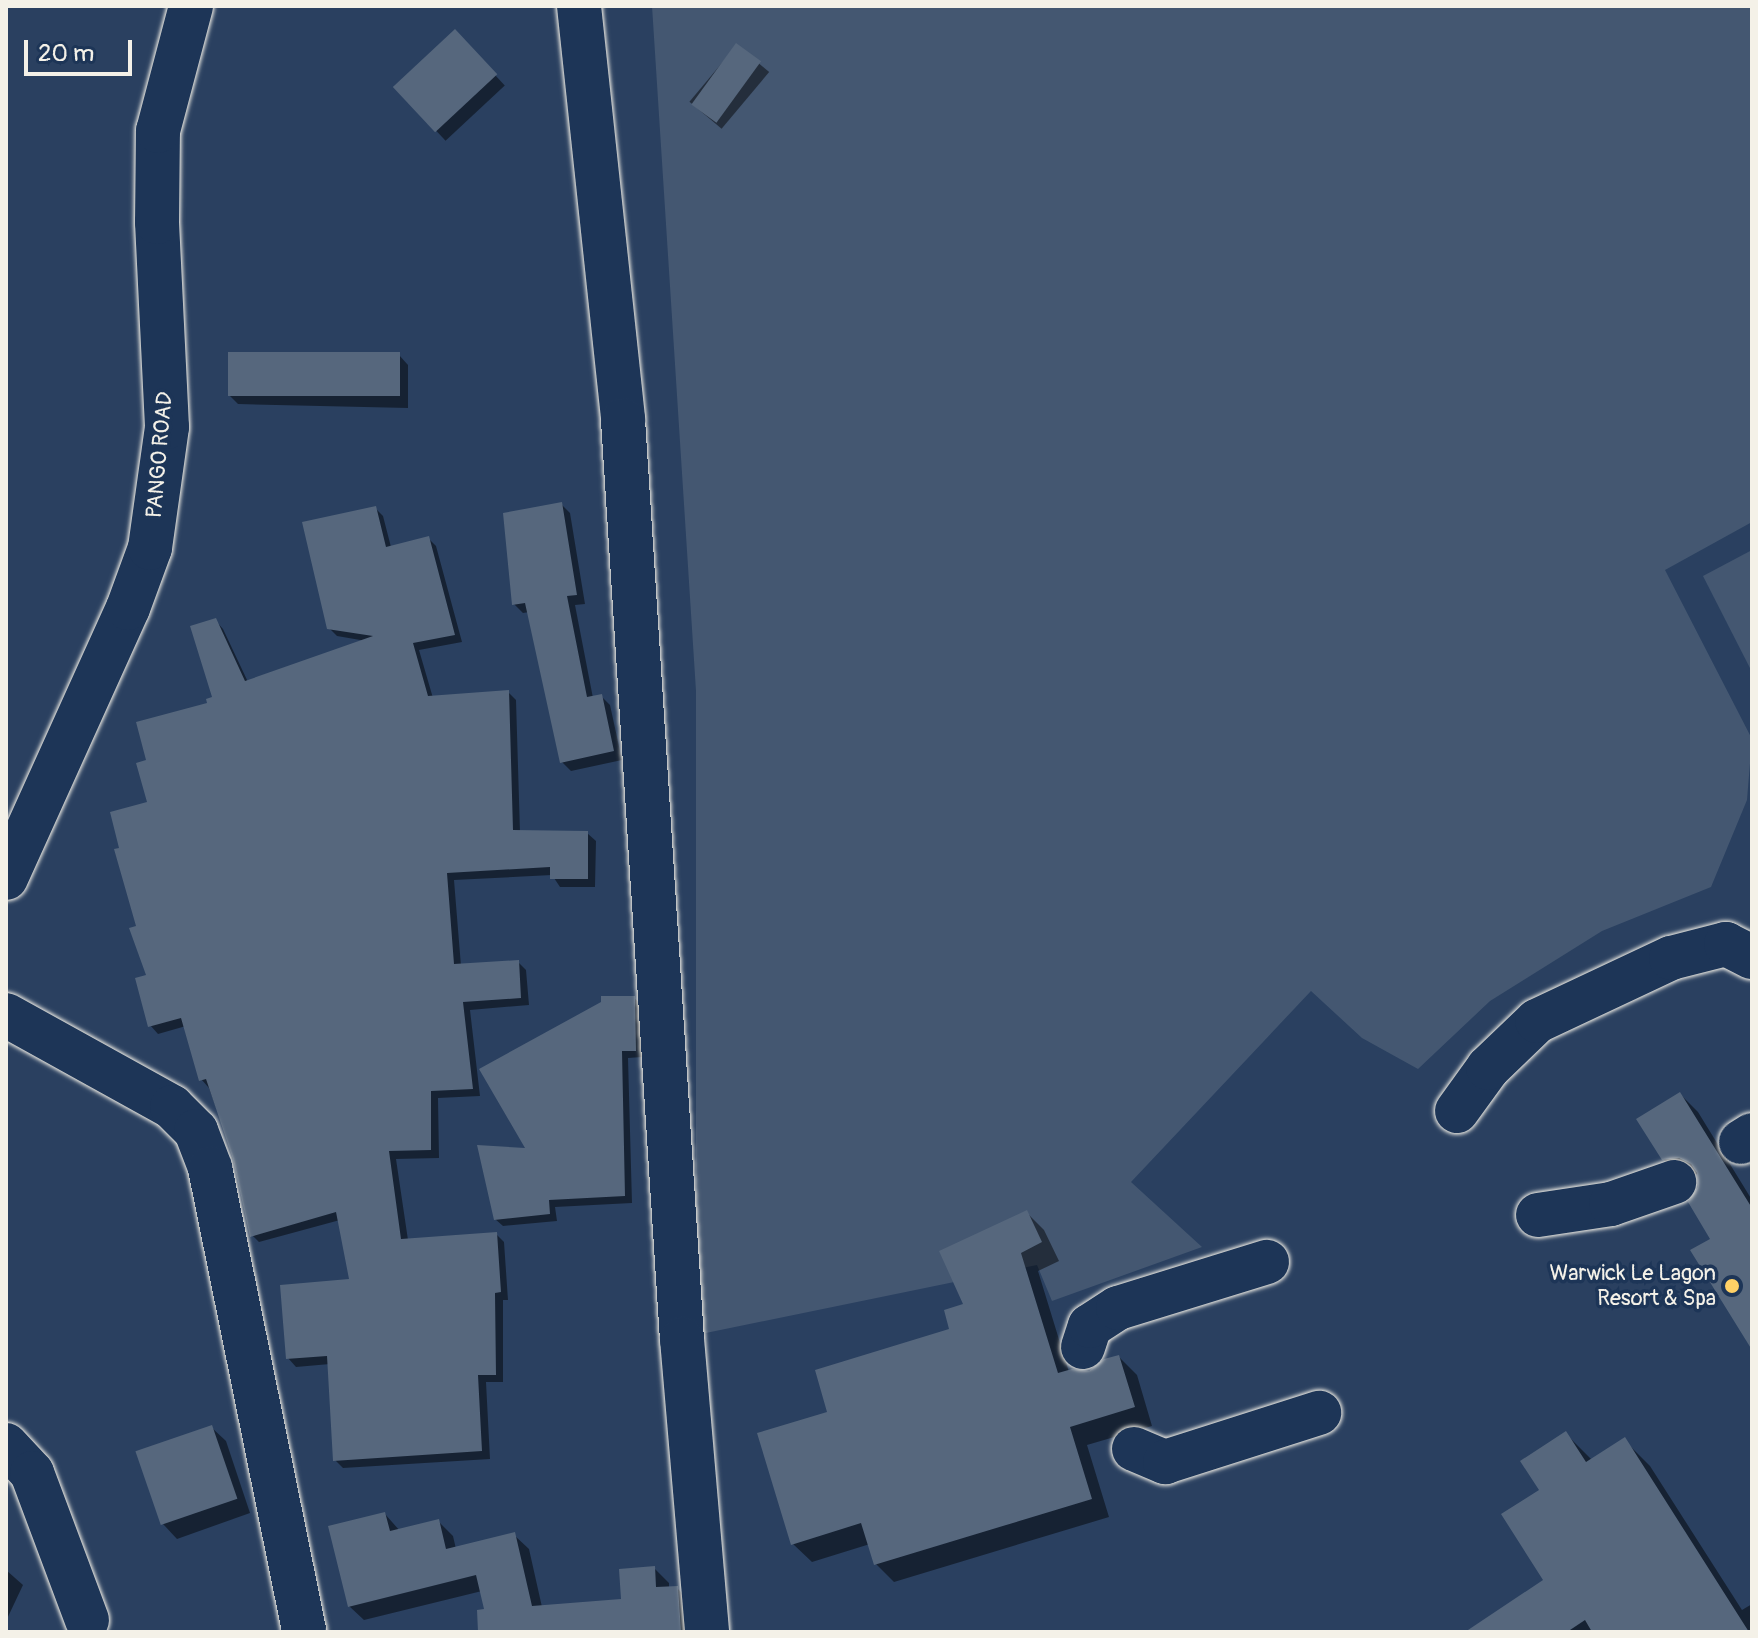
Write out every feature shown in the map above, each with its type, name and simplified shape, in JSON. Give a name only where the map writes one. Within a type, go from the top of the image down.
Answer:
[{"type":"street","name":"PANGO ROAD","points":[[6,878],[128,608],[150,548],[167,427],[166,346],[157,222],[158,131],[191,6]]},
{"type":"street","points":[[579,6],[623,420],[682,1339],[707,1632]]},
{"type":"street","points":[[1457,1111],[1488,1068],[1537,1021],[1671,958],[1726,944],[1752,957]]},
{"type":"street","points":[[6,1015],[172,1107],[196,1131],[210,1168],[304,1632]]},
{"type":"street","points":[[1538,1215],[1611,1204],[1674,1182]]},
{"type":"street","points":[[1083,1347],[1090,1326],[1118,1308],[1267,1262]]},
{"type":"street","points":[[1134,1449],[1165,1462],[1319,1413]]},
{"type":"street","points":[[6,1445],[32,1473],[87,1620]]},
{"type":"shaded area","points":[[652,6],[1752,6],[1752,522],[1665,570],[1752,739],[1747,800],[1711,887],[1602,931],[1490,1001],[1418,1069],[1362,1038],[1311,991],[1131,1182],[1202,1247],[1052,1301],[1037,1265],[696,1335],[696,691]]},
{"type":"shaded area","points":[[1752,550],[1752,672],[1703,576]]},
{"type":"building","points":[[455,29],[497,74],[435,132],[393,87]]},
{"type":"building","points":[[736,43],[761,61],[716,123],[691,104]]},
{"type":"building","points":[[228,352],[400,352],[400,396],[228,396]]},
{"type":"building","points":[[562,502],[577,595],[567,596],[587,697],[602,694],[614,751],[560,763],[525,603],[512,605],[503,513]]},
{"type":"building","points":[[376,506],[386,547],[429,536],[455,635],[413,643],[428,696],[509,690],[513,830],[588,831],[588,879],[550,879],[550,867],[447,873],[454,964],[519,960],[521,998],[463,1002],[473,1089],[431,1091],[431,1150],[389,1151],[401,1239],[497,1232],[501,1292],[495,1293],[496,1375],[478,1375],[482,1451],[333,1461],[327,1356],[286,1359],[280,1285],[349,1279],[336,1212],[250,1237],[233,1159],[206,1079],[199,1081],[181,1018],[148,1027],[135,978],[146,975],[129,928],[136,926],[114,849],[119,848],[110,812],[147,802],[136,763],[146,760],[136,722],[207,703],[206,699],[212,697],[190,626],[216,618],[245,681],[373,636],[327,629],[302,522]]},
{"type":"building","points":[[601,996],[635,996],[636,1051],[622,1051],[625,1196],[549,1200],[550,1214],[494,1220],[477,1145],[525,1148],[479,1069],[601,1002]]},
{"type":"building","points":[[1680,1092],[1752,1208],[1752,1350],[1690,1250],[1710,1239],[1688,1202],[1698,1187],[1697,1173],[1691,1164],[1679,1158],[1662,1160],[1636,1119]]},
{"type":"building","points":[[1027,1210],[1042,1242],[1021,1253],[1058,1373],[1072,1369],[1089,1371],[1104,1359],[1119,1355],[1135,1407],[1070,1427],[1092,1499],[874,1565],[861,1523],[791,1545],[757,1433],[827,1412],[815,1370],[949,1329],[944,1310],[963,1304],[939,1251]]},
{"type":"building","points":[[212,1425],[237,1499],[161,1525],[135,1451]]},
{"type":"building","points":[[1566,1431],[1586,1462],[1625,1437],[1749,1632],[1592,1632],[1585,1620],[1567,1632],[1465,1632],[1543,1580],[1501,1514],[1539,1490],[1520,1461]]},
{"type":"building","points":[[385,1512],[390,1531],[439,1519],[446,1549],[515,1532],[532,1606],[621,1599],[619,1569],[655,1566],[656,1587],[678,1586],[681,1632],[478,1632],[477,1610],[484,1609],[476,1575],[348,1607],[328,1526]]},
{"type":"place","name":"Warwick Le Lagon Resort & Spa","points":[[1732,1286]]}]
